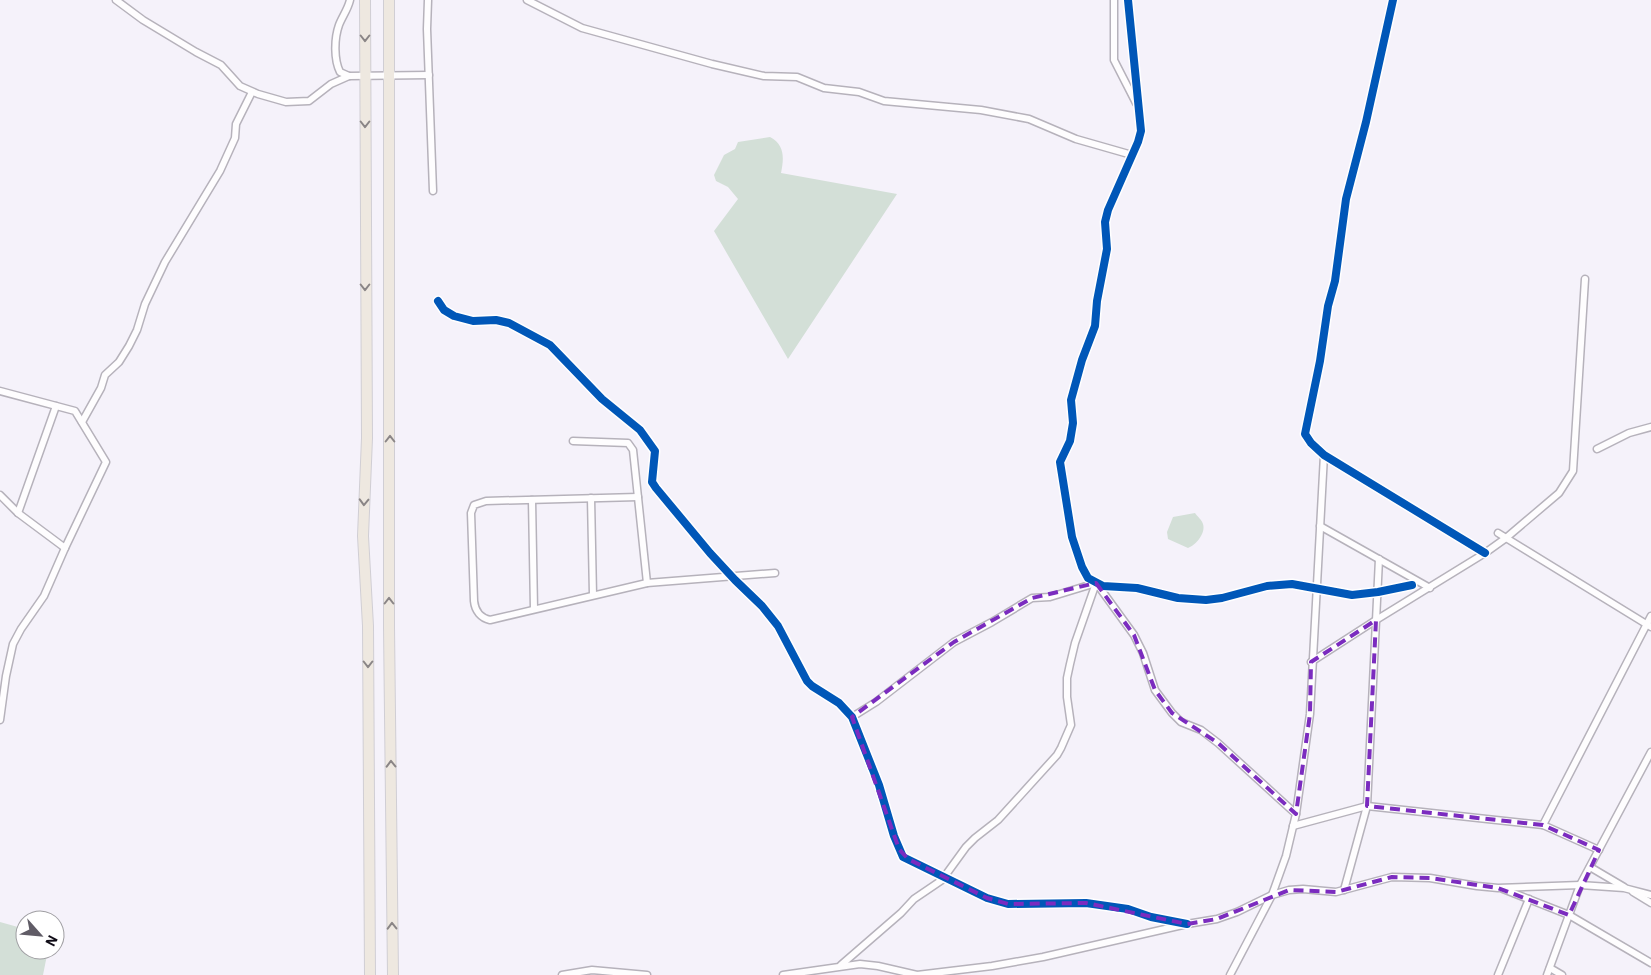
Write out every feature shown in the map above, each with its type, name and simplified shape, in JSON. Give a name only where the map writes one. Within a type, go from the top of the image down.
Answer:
[{"type":"highway","points":[[365,0],[367,438],[363,536],[368,626],[370,975]]},
{"type":"highway","points":[[389,0],[390,627],[393,975]]},
{"type":"street","points":[[116,0],[144,20],[221,65],[240,86],[252,92],[286,102],[309,101],[331,84],[349,76],[429,74]]},
{"type":"street","points":[[349,76],[340,72],[336,54],[338,28],[350,0]]},
{"type":"street","points":[[428,0],[433,191]]},
{"type":"street","points":[[527,0],[582,28],[712,64],[764,76],[797,77],[824,88],[859,92],[884,101],[981,110],[1028,119],[1076,139],[1132,155]]},
{"type":"street","points":[[1114,0],[1114,60],[1138,108]]},
{"type":"street","points":[[1128,0],[1140,131],[1104,222],[1107,249],[1097,301],[1095,326],[1082,360],[1071,400],[1073,423],[1070,441],[1060,462],[1072,537],[1082,567],[1088,578],[1103,586],[1137,588],[1178,598],[1206,600],[1222,598],[1268,586],[1292,584],[1344,595],[1378,592],[1412,585]]},
{"type":"street","points":[[1394,0],[1346,199],[1336,281],[1328,306],[1312,408],[1305,434],[1311,443],[1324,455],[1485,553]]},
{"type":"street","points":[[82,422],[101,388],[105,375],[119,362],[129,346],[137,330],[145,304],[165,262],[220,171],[235,138],[236,124],[252,92]]},
{"type":"street","points":[[1312,662],[1485,553],[1506,538],[1559,493],[1574,471],[1585,279]]},
{"type":"street","points":[[438,301],[444,310],[454,316],[473,321],[496,320],[509,323],[550,344],[602,399],[640,430],[655,451],[652,482],[656,488],[731,576],[762,606],[778,626],[807,681],[839,703],[852,717],[879,786],[898,850],[903,857],[946,876],[987,898],[1008,904],[1093,904],[1128,909],[1151,917],[1187,924]]},
{"type":"street","points":[[0,391],[75,411],[106,462],[44,596],[20,629],[13,644],[6,676],[0,720]]},
{"type":"street","points":[[18,513],[56,406]]},
{"type":"street","points":[[1597,448],[1651,426]]},
{"type":"street","points":[[573,441],[628,443],[633,450],[647,583]]},
{"type":"street","points":[[1230,975],[1272,895],[1286,856],[1296,814],[1310,714],[1324,455]]},
{"type":"street","points":[[0,495],[18,513],[65,548]]},
{"type":"street","points":[[638,497],[479,502],[474,505],[471,513],[474,601],[479,613],[484,618],[490,620],[647,583],[775,573]]},
{"type":"street","points":[[591,498],[593,595]]},
{"type":"street","points":[[532,500],[534,609]]},
{"type":"street","points":[[1320,526],[1430,588]]},
{"type":"street","points":[[1498,533],[1649,626]]},
{"type":"street","points":[[1344,890],[1367,806],[1379,559]]},
{"type":"street","points":[[852,717],[876,702],[954,642],[1032,598],[1050,597],[1096,583]]},
{"type":"street","points":[[1096,583],[1134,634],[1143,653],[1155,690],[1172,713],[1181,722],[1201,730],[1218,743],[1296,814]]},
{"type":"street","points":[[840,966],[908,905],[946,876],[966,847],[998,820],[1057,754],[1071,725],[1067,697],[1067,678],[1070,664],[1075,643],[1096,583]]},
{"type":"street","points":[[1543,825],[1649,626],[1651,616]]},
{"type":"street","points":[[1547,975],[1580,885],[1651,752]]},
{"type":"street","points":[[1293,826],[1367,806],[1543,825],[1598,850]]},
{"type":"street","points":[[1590,867],[1651,903]]},
{"type":"street","points":[[783,975],[860,964],[917,975],[974,968],[1043,956],[1217,919],[1272,895],[1289,890],[1303,889],[1336,892],[1392,877],[1430,878],[1498,888],[1580,885],[1626,888],[1651,895]]},
{"type":"street","points":[[1498,888],[1569,915],[1651,963]]},
{"type":"street","points":[[1498,975],[1529,899]]},
{"type":"street","points":[[1550,968],[1562,975]]},
{"type":"street","points":[[562,975],[591,973],[647,975]]},
{"type":"highlighted area","points":[[1096,583],[1134,635],[1155,690],[1172,713],[1218,743],[1296,814],[1310,714],[1311,662],[1376,620],[1367,806],[1543,825],[1599,850],[1569,915],[1498,888],[1430,878],[1392,877],[1336,892],[1289,890],[1217,919],[1187,924],[1086,903],[1008,904],[987,898],[908,859],[899,849],[852,717],[954,642],[1032,598]]},
{"type":"shaded area","points":[[770,137],[781,148],[783,162],[781,173],[897,194],[788,359],[714,231],[738,199],[728,187],[716,181],[714,175],[724,155],[735,149],[738,142]]},
{"type":"shaded area","points":[[1195,513],[1202,521],[1204,527],[1202,535],[1197,541],[1188,548],[1168,539],[1167,532],[1173,517]]},
{"type":"shaded area","points":[[0,922],[15,926],[15,960],[46,960],[43,975],[0,975]]},
{"type":"cycle path","points":[[1128,0],[1141,131],[1108,210],[1105,222],[1107,249],[1097,301],[1095,326],[1082,360],[1071,400],[1073,423],[1070,441],[1060,462],[1072,537],[1082,567],[1088,578],[1103,586],[1137,588],[1178,598],[1206,600],[1222,598],[1267,586],[1292,584],[1352,595],[1412,585]]},
{"type":"cycle path","points":[[1393,0],[1366,122],[1346,199],[1335,281],[1328,306],[1320,361],[1305,434],[1311,443],[1324,455],[1485,553]]},
{"type":"cycle path","points":[[438,301],[444,310],[454,316],[473,321],[496,320],[509,323],[550,345],[602,399],[640,430],[655,451],[652,482],[656,488],[710,553],[762,606],[778,626],[807,681],[839,703],[852,717],[879,785],[894,836],[903,857],[987,898],[1008,904],[1086,903],[1128,909],[1151,917],[1187,924]]}]
